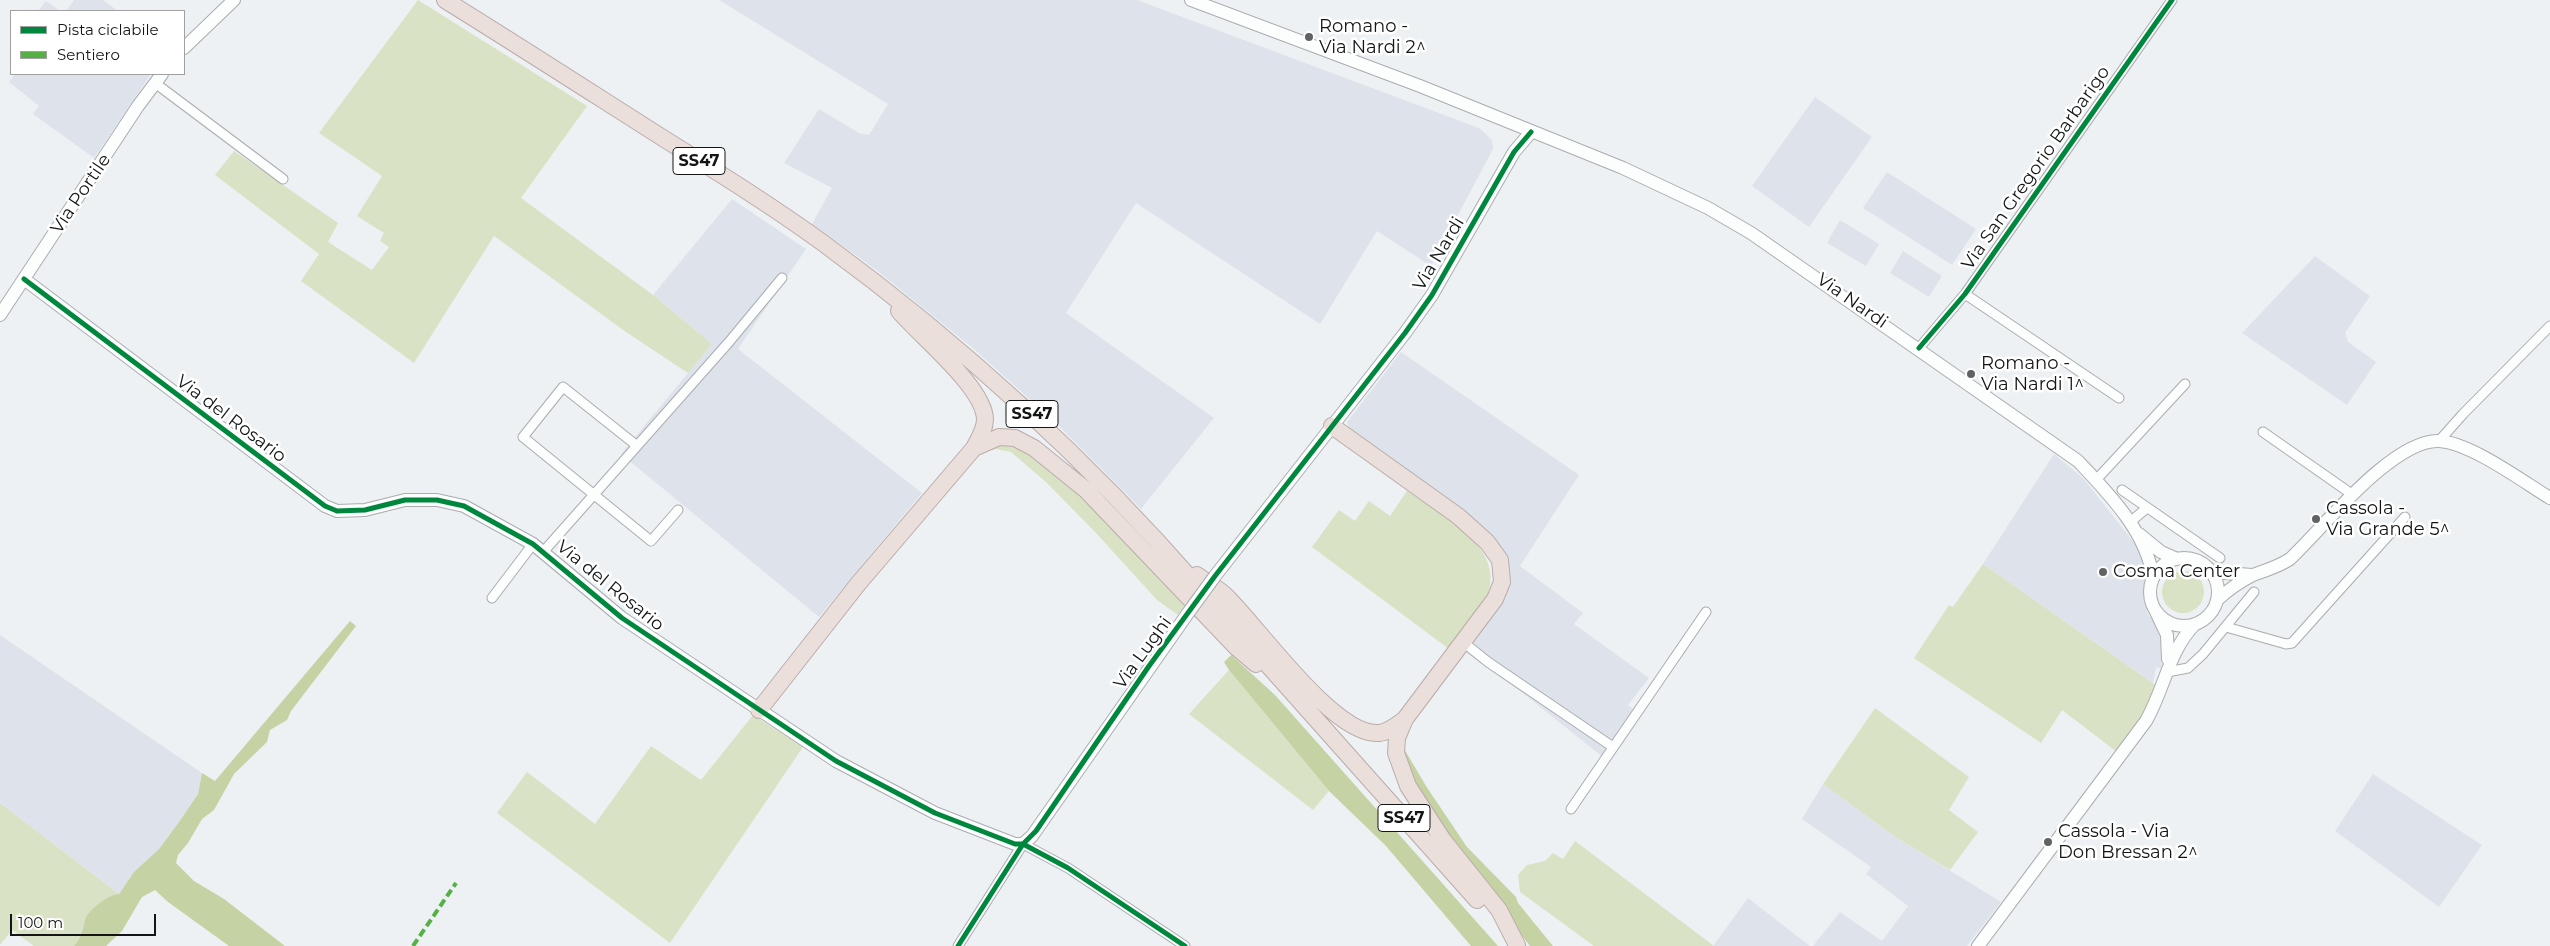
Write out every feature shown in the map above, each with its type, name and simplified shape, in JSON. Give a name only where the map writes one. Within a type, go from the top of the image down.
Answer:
[{"type":"highway","name":"SS47","points":[[445,0],[769,206],[875,282],[931,326],[1032,413],[1106,486],[1175,560],[1517,946]]},
{"type":"highway","points":[[759,710],[858,584],[974,448],[984,431],[985,418],[974,393],[952,364],[909,322],[875,282]]},
{"type":"highway","points":[[1332,426],[1458,516],[1487,542],[1500,560],[1502,582],[1495,599],[1405,719],[1397,738],[1396,753],[1408,786],[1443,840],[1499,910],[1517,946]]},
{"type":"highway","points":[[974,448],[999,437],[1015,438],[1034,448],[1092,497],[1237,648],[1291,691]]},
{"type":"highway","points":[[1175,560],[1224,595],[1309,688],[1343,720],[1361,729],[1378,733],[1391,729],[1405,719]]},
{"type":"street","points":[[185,47],[234,0]]},
{"type":"street","name":"Via Nardi","points":[[1191,0],[1420,86],[1623,168],[1708,208],[1781,252],[2075,458],[2096,480],[2133,527],[2161,552],[2177,558]]},
{"type":"street","name":"Via San Gregorio Barbarigo","points":[[1919,348],[1965,294],[2172,0]]},
{"type":"street","points":[[159,78],[283,179]]},
{"type":"street","name":"Via Portile","points":[[0,315],[159,78]]},
{"type":"street","name":"Via Nardi","points":[[1514,152],[1518,126]]},
{"type":"street","name":"Via Nardi","points":[[1363,386],[1432,294],[1514,152],[1531,132]]},
{"type":"street","name":"Via del Rosario","points":[[539,547],[594,494],[729,342],[782,278]]},
{"type":"street","name":"Via del Rosario","points":[[24,280],[325,506],[337,511],[366,510],[405,500],[437,500],[464,506],[539,547],[622,618],[836,761],[935,813],[1015,844],[1023,844],[1068,868],[1185,946]]},
{"type":"street","name":"Via San Gregorio Barbarigo","points":[[1965,294],[2119,398]]},
{"type":"street","points":[[2439,441],[2550,326]]},
{"type":"street","points":[[2096,480],[2185,384]]},
{"type":"street","name":"Via Lughi","points":[[958,946],[1023,844],[1032,836],[1188,613],[1363,386]]},
{"type":"street","points":[[636,445],[563,387],[523,437],[651,541],[678,510]]},
{"type":"street","points":[[2263,432],[2354,495]]},
{"type":"street","points":[[1978,946],[2146,721],[2157,702],[2176,647],[2195,624],[2208,615],[2216,600],[2233,586],[2254,575],[2274,570],[2290,559],[2377,472],[2400,454],[2421,444],[2439,441],[2462,448],[2492,462],[2550,498]]},
{"type":"street","points":[[2122,490],[2220,558]]},
{"type":"street","points":[[2133,527],[2147,508]]},
{"type":"street","points":[[2226,627],[2286,644],[2292,643],[2405,517]]},
{"type":"street","name":"Via Nardi","points":[[2133,527],[2151,565],[2153,578]]},
{"type":"street","points":[[492,598],[539,547]]},
{"type":"street","points":[[2166,672],[2169,651],[2167,635],[2151,600],[2150,589],[2153,578],[2166,563],[2177,558],[2196,560],[2211,572],[2216,581],[2216,600]]},
{"type":"street","points":[[2211,572],[2254,575]]},
{"type":"street","points":[[2166,672],[2188,668],[2203,654],[2254,592]]},
{"type":"street","points":[[2156,611],[2172,623],[2195,624]]},
{"type":"street","points":[[1571,809],[1706,612]]},
{"type":"street","points":[[1463,642],[1488,662],[1613,747]]},
{"type":"shaded area","points":[[74,0],[103,0],[117,10],[67,10]]},
{"type":"shaded area","points":[[719,0],[1137,0],[1479,128],[1492,140],[1493,149],[1431,266],[1377,231],[1320,324],[1136,203],[1066,313],[1214,418],[1141,509],[1058,425],[975,350],[875,269],[812,224],[832,188],[784,163],[819,109],[859,133],[869,135],[888,104]]},
{"type":"shaded area","points":[[46,1],[59,10],[39,10]]},
{"type":"shaded area","points":[[14,75],[150,75],[94,158],[33,114],[39,106],[9,82]]},
{"type":"shaded area","points":[[1815,97],[1872,137],[1809,227],[1752,186]]},
{"type":"shaded area","points":[[1887,172],[1976,229],[1952,265],[1863,208]]},
{"type":"shaded area","points":[[732,199],[806,249],[738,349],[922,493],[819,617],[621,454],[712,344],[653,295]]},
{"type":"shaded area","points":[[1840,220],[1879,244],[1866,266],[1827,243]]},
{"type":"shaded area","points":[[1903,251],[1942,276],[1929,297],[1890,273]]},
{"type":"shaded area","points":[[2315,256],[2370,296],[2345,333],[2348,342],[2376,362],[2347,405],[2242,333]]},
{"type":"shaded area","points":[[1401,352],[1579,475],[1520,566],[1583,613],[1574,624],[1649,678],[1628,705],[1634,710],[1604,758],[1524,694],[1461,649],[1487,615],[1501,561],[1350,433],[1347,422]]},
{"type":"shaded area","points":[[2054,454],[2084,479],[2139,549],[2146,568],[2144,598],[2147,612],[2158,628],[2163,654],[2161,668],[2156,667],[2153,683],[1983,564]]},
{"type":"shaded area","points":[[0,635],[202,773],[198,794],[179,822],[159,849],[134,872],[119,894],[0,803]]},
{"type":"shaded area","points":[[2373,774],[2482,845],[2439,907],[2335,831]]},
{"type":"shaded area","points":[[1823,784],[1894,836],[2001,902],[1967,946],[1813,946],[1840,912],[1882,941],[1908,906],[1866,874],[1871,867],[1802,819]]},
{"type":"shaded area","points":[[1748,898],[1810,946],[1713,946]]},
{"type":"green space","points":[[418,0],[587,106],[521,198],[653,295],[712,344],[688,373],[626,332],[494,236],[414,363],[301,281],[319,254],[215,175],[234,151],[338,223],[328,242],[372,270],[389,247],[380,241],[384,233],[357,216],[382,176],[319,133]]},
{"type":"green space","points":[[996,440],[1020,446],[1078,492],[1185,604],[1178,615],[1157,600],[1047,483],[1011,452],[996,449],[982,452]]},
{"type":"green space","points":[[1407,491],[1453,522],[1467,534],[1488,562],[1491,578],[1484,603],[1449,649],[1312,547],[1339,510],[1355,521],[1369,501],[1390,516]]},
{"type":"green space","points":[[1983,564],[2157,686],[2152,702],[2117,752],[2062,710],[2041,743],[1914,658],[1949,605],[1953,607]]},
{"type":"green space","points":[[2187,571],[2195,574],[2201,580],[2204,592],[2201,604],[2195,610],[2179,613],[2171,610],[2165,604],[2162,588],[2165,580],[2171,574]]},
{"type":"green space","points":[[350,621],[356,626],[291,711],[287,720],[270,730],[267,742],[234,774],[214,810],[202,819],[188,843],[178,855],[176,863],[194,881],[224,899],[285,946],[229,946],[168,902],[155,890],[142,897],[122,931],[106,946],[74,946],[80,937],[90,911],[104,900],[119,894],[134,872],[159,849],[179,822],[198,794],[202,773],[215,781]]},
{"type":"green space","points":[[1231,655],[1275,695],[1498,946],[1471,946],[1386,846],[1329,791],[1229,670],[1224,662]]},
{"type":"green space","points":[[1229,670],[1329,791],[1313,810],[1189,714]]},
{"type":"green space","points":[[1875,708],[1969,777],[1949,810],[1978,832],[1950,870],[1894,836],[1823,784]]},
{"type":"green space","points":[[753,715],[803,747],[670,943],[497,813],[527,772],[595,824],[651,746],[701,780]]},
{"type":"green space","points":[[1403,747],[1426,786],[1467,847],[1516,897],[1518,903],[1553,946],[1530,946],[1494,899],[1401,768]]},
{"type":"green space","points":[[0,803],[119,894],[105,901],[90,913],[74,946],[34,946],[12,930],[0,945]]},
{"type":"green space","points":[[1575,841],[1714,946],[1594,946],[1520,892],[1518,875],[1527,865],[1545,861],[1553,853],[1563,859]]},
{"type":"marked path","points":[[413,946],[456,883]]},
{"type":"cycle path","points":[[1919,348],[1965,294],[2172,0]]},
{"type":"cycle path","points":[[958,946],[1023,844],[1036,831],[1149,666],[1215,576],[1405,333],[1432,295],[1514,152],[1531,132]]},
{"type":"cycle path","points":[[24,279],[325,506],[337,511],[365,510],[405,500],[437,500],[464,506],[533,544],[622,618],[836,761],[935,813],[1015,844],[1023,844],[1068,868],[1185,946]]},
{"type":"place","name":"Romano - Via Nardi 2^","points":[[1309,37]]},
{"type":"place","name":"Romano - Via Nardi 1^","points":[[1971,374]]},
{"type":"place","name":"Cassola - Via Grande 5^","points":[[2316,519]]},
{"type":"place","name":"Cosma Center","points":[[2103,572]]},
{"type":"place","name":"Cassola - Via Don Bressan 2^","points":[[2048,842]]}]
